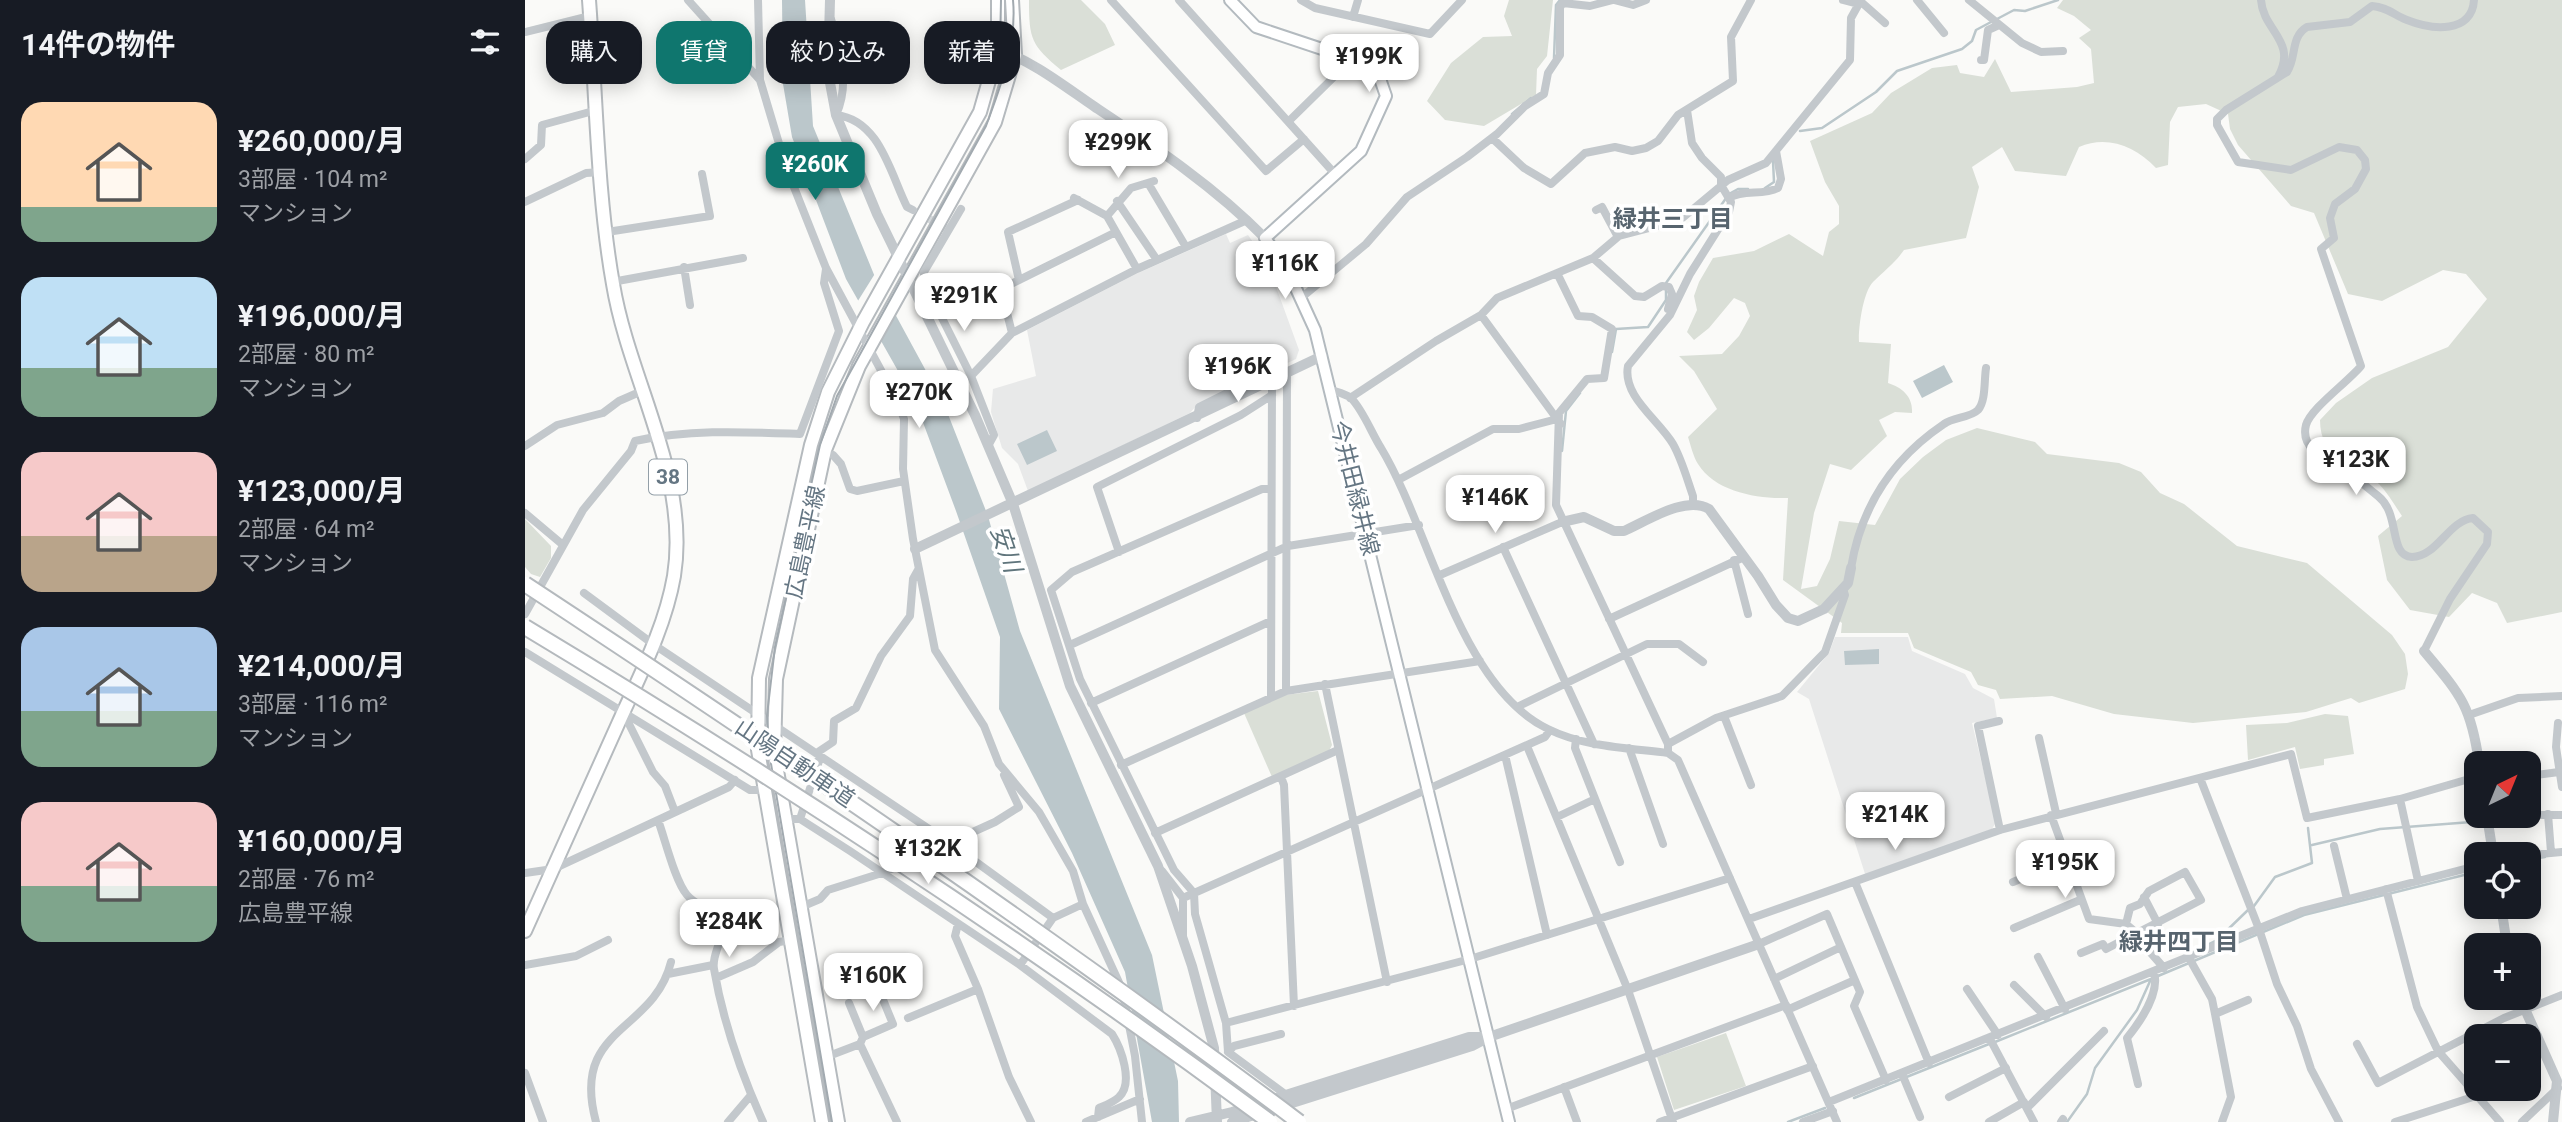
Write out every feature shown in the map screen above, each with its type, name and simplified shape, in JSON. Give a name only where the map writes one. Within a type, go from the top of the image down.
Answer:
[{"type":"highway","name":"山陽自動車道","points":[[525,584],[977,888],[1299,1122]]},
{"type":"highway","name":"山陽自動車道","points":[[525,627],[693,728],[876,845],[1098,996],[1270,1122]]},
{"type":"main road","name":"38","points":[[525,931],[653,644],[674,576],[676,548],[672,492],[620,321],[612,282],[589,0]]},
{"type":"main road","name":"広島豊平線","points":[[998,0],[998,21]]},
{"type":"main road","name":"広島豊平線","points":[[1012,0],[1013,21]]},
{"type":"main road","points":[[1230,0],[1256,27],[1370,65],[1378,73],[1386,96],[1361,151],[1265,238]]},
{"type":"main road","name":"広島豊平線","points":[[822,1122],[758,750],[757,712],[765,646],[811,444],[828,392],[861,326],[980,112],[988,84]]},
{"type":"main road","name":"広島豊平線","points":[[838,1122],[774,753],[773,722],[781,649],[825,450],[843,399],[995,122],[1006,84]]},
{"type":"main road","name":"今井田緑井線","points":[[1265,238],[1301,298],[1322,356],[1509,1122]]},
{"type":"street","points":[[688,0],[759,80]]},
{"type":"street","points":[[758,0],[759,80],[786,167],[826,268],[872,344],[904,419],[904,481],[918,570],[935,650],[984,726],[1019,807],[995,822],[882,873],[828,890],[820,900],[801,907]]},
{"type":"street","points":[[830,0],[828,72],[836,115],[897,262],[988,446],[1070,686],[1158,866],[1183,938],[1214,1048],[1214,1119]]},
{"type":"street","points":[[1111,0],[1266,171],[1304,139]]},
{"type":"street","points":[[1179,0],[1335,174]]},
{"type":"street","points":[[1301,0],[1315,8],[1430,34],[1462,0]]},
{"type":"street","points":[[1353,17],[1358,0]]},
{"type":"street","points":[[1301,298],[1366,244],[1407,197],[1492,138],[1525,106],[1544,94],[1548,72],[1560,55],[1560,7],[1563,2],[1590,6],[1613,0],[1633,5],[1646,0]]},
{"type":"street","points":[[1492,138],[1524,168],[1551,184],[1585,153],[1615,147],[1632,151],[1646,148],[1658,141],[1678,115],[1733,81],[1731,37],[1751,0]]},
{"type":"street","points":[[1843,0],[1860,1],[1885,23]]},
{"type":"street","points":[[1917,0],[1944,33]]},
{"type":"street","points":[[1969,0],[2022,43],[2041,52],[2063,51]]},
{"type":"street","points":[[2261,0],[2262,9],[2285,54],[2284,65],[2277,78]]},
{"type":"street","points":[[2474,0],[2473,14],[2463,23],[2452,27],[2405,20],[2384,6],[2372,6],[2350,22],[2307,26],[2295,39],[2293,64],[2287,72],[2226,110],[2217,119],[2217,125],[2238,162],[2291,170],[2339,147],[2357,150],[2365,160],[2366,169],[2355,189],[2335,204],[2330,218],[2335,238],[2321,249],[2361,366],[2306,426],[2312,451],[2350,474],[2386,502],[2394,522],[2396,544],[2402,553],[2411,557],[2423,555],[2464,519],[2473,518],[2488,532],[2487,544],[2450,599],[2424,651],[2461,694],[2469,715],[2476,751]]},
{"type":"street","points":[[1350,398],[1436,341],[1481,315],[1497,298],[1593,258],[1618,237],[1680,220],[1721,185],[1756,169],[1776,151],[1850,60],[1851,18],[1860,1]]},
{"type":"street","points":[[525,32],[590,16]]},
{"type":"street","points":[[1981,60],[1984,60],[1987,50],[1988,30],[1999,25]]},
{"type":"street","points":[[1289,121],[1344,67],[1347,57]]},
{"type":"street","points":[[1020,58],[1210,186],[1265,238]]},
{"type":"street","points":[[525,159],[541,145],[542,125],[597,110]]},
{"type":"street","points":[[1686,110],[1692,143],[1702,158],[1721,177],[1721,185],[1729,198],[1729,212],[1658,332],[1628,366],[1627,384],[1672,442],[1693,496],[1693,504]]},
{"type":"street","points":[[836,115],[850,116],[866,127],[879,143],[907,207],[913,210]]},
{"type":"street","points":[[1729,198],[1736,194],[1759,195],[1779,188],[1781,179],[1776,151]]},
{"type":"street","points":[[525,202],[586,173],[602,172]]},
{"type":"street","points":[[607,232],[710,216],[702,174]]},
{"type":"street","points":[[1107,216],[1117,201],[1131,188],[1151,182],[1186,247]]},
{"type":"street","points":[[1019,280],[1008,232],[1076,199],[1107,216],[1137,269]]},
{"type":"street","points":[[1117,201],[1157,260]]},
{"type":"street","points":[[1596,210],[1602,206],[1618,237]]},
{"type":"street","points":[[961,209],[924,272],[924,282],[971,376],[994,435],[988,446]]},
{"type":"street","points":[[971,376],[1012,333],[1137,269],[1247,220]]},
{"type":"street","points":[[1012,333],[1001,289],[1116,232]]},
{"type":"street","points":[[612,282],[743,258]]},
{"type":"street","points":[[1593,258],[1635,296],[1644,297],[1662,286],[1668,287],[1672,294],[1671,303],[1658,332]]},
{"type":"street","points":[[684,267],[690,305]]},
{"type":"street","points":[[525,614],[583,510],[631,451],[635,442],[657,436],[729,431],[801,434],[839,331],[824,283],[826,268]]},
{"type":"street","points":[[1557,273],[1578,316],[1592,317],[1612,329],[1604,378],[1587,379],[1573,401],[1559,413],[1556,505],[1668,749],[1678,760],[1837,1122]]},
{"type":"street","points":[[1481,315],[1559,422]]},
{"type":"street","points":[[915,549],[1197,418],[1322,356]]},
{"type":"street","points":[[1440,575],[1562,522],[1584,517],[1614,531],[1624,531],[1693,504],[1709,509],[1739,558],[1789,618],[1798,621],[1812,617],[1848,583],[1856,536],[1879,488],[1910,448],[1947,421],[1976,413],[1982,404],[1986,368]]},
{"type":"street","points":[[1286,691],[1289,546],[1287,374]]},
{"type":"street","points":[[1271,696],[1272,381]]},
{"type":"street","points":[[1331,390],[1350,398],[1400,479],[1462,630],[1480,661],[1517,706],[1550,730],[1594,744],[1668,749],[1724,716],[1782,696],[1825,652],[1845,595],[1843,589]]},
{"type":"street","points":[[525,446],[557,425],[603,413],[619,401],[642,391]]},
{"type":"street","points":[[1119,552],[1097,487],[1241,415],[1272,395]]},
{"type":"street","points":[[1400,479],[1493,429],[1519,429],[1559,422]]},
{"type":"street","points":[[834,455],[841,464],[850,489],[857,491],[904,481]]},
{"type":"street","points":[[1271,489],[1262,489],[1072,572],[1051,590],[1080,679],[1091,703],[1174,870],[1194,893],[1195,914],[1226,1023],[1229,1052],[1290,1099]]},
{"type":"street","points":[[525,513],[563,545]]},
{"type":"street","points":[[1070,645],[1289,546],[1419,524]]},
{"type":"street","points":[[1503,548],[1594,744]]},
{"type":"street","points":[[1739,558],[1748,614]]},
{"type":"street","points":[[1609,619],[1739,558]]},
{"type":"street","points":[[818,752],[833,742],[834,721],[856,708],[881,656],[910,616],[913,579],[918,570]]},
{"type":"street","points":[[584,593],[653,644],[818,752],[950,843],[1053,918]]},
{"type":"street","points":[[1091,703],[1271,621]]},
{"type":"street","points":[[1517,706],[1655,642],[1679,644],[1703,662]]},
{"type":"street","points":[[525,652],[750,790],[765,790]]},
{"type":"street","points":[[1121,765],[1286,691],[1480,661]]},
{"type":"street","points":[[1325,684],[1387,982]]},
{"type":"street","points":[[2469,715],[2518,698],[2562,696]]},
{"type":"street","points":[[623,712],[653,772],[666,786],[674,813]]},
{"type":"street","points":[[1724,716],[1751,785]]},
{"type":"street","points":[[1999,720],[1978,726],[2000,830]]},
{"type":"street","points":[[2541,777],[2561,778],[2559,723]]},
{"type":"street","points":[[1183,898],[1527,746],[1545,737],[1550,730]]},
{"type":"street","points":[[2039,738],[2053,814],[2089,919],[2126,924],[2164,968]]},
{"type":"street","points":[[1576,739],[1575,748],[1620,862]]},
{"type":"street","points":[[1527,746],[1628,990],[1673,1120]]},
{"type":"street","points":[[1629,748],[1664,844]]},
{"type":"street","points":[[1155,833],[1338,750]]},
{"type":"street","points":[[800,819],[819,761],[818,752]]},
{"type":"street","points":[[1749,919],[2000,830],[2291,754],[2307,818],[2400,799],[2464,780]]},
{"type":"street","points":[[1505,755],[1547,935]]},
{"type":"street","points":[[999,764],[1039,812],[1073,871],[1083,904],[1122,989],[1142,1122]]},
{"type":"street","points":[[1281,777],[1284,785],[1294,1006]]},
{"type":"street","points":[[2200,778],[2259,929],[2271,969],[2297,1026],[2311,1069],[2339,1122]]},
{"type":"street","points":[[525,873],[553,869],[729,787],[735,780]]},
{"type":"street","points":[[1557,817],[1595,799]]},
{"type":"street","points":[[2400,799],[2418,881]]},
{"type":"street","points":[[2541,814],[2562,815]]},
{"type":"street","points":[[2548,814],[2551,852]]},
{"type":"street","points":[[786,818],[800,819],[882,873],[1020,965],[1077,1005],[1112,1034],[1119,1044],[1125,1087],[1121,1096],[1099,1108],[1098,1117]]},
{"type":"street","points":[[658,820],[687,895],[709,911],[720,925],[720,944],[713,965],[734,1051],[763,1122]]},
{"type":"street","points":[[2335,846],[2347,899]]},
{"type":"street","points":[[2541,853],[2562,852]]},
{"type":"street","points":[[2013,883],[2067,860]]},
{"type":"street","points":[[1158,866],[1183,898],[1183,938]]},
{"type":"street","points":[[1803,1122],[1886,1080],[2302,911],[2464,869]]},
{"type":"street","points":[[2081,953],[2103,944],[2106,950],[2201,900],[2185,872],[2149,891],[2130,908],[2126,924]]},
{"type":"street","points":[[1226,1023],[1470,959],[1730,878]]},
{"type":"street","points":[[1855,882],[1929,1063]]},
{"type":"street","points":[[2386,889],[2417,1007],[2438,1051],[2464,1082]]},
{"type":"street","points":[[2144,898],[2158,924]]},
{"type":"street","points":[[2014,928],[2081,900]]},
{"type":"street","points":[[1020,965],[1053,918],[1083,904]]},
{"type":"street","points":[[1190,1122],[1214,1119],[1290,1099],[1472,1046],[1489,1037],[1759,944],[1827,915],[1860,992],[1854,1006],[1886,1080]]},
{"type":"street","points":[[957,924],[955,936],[978,989],[1009,1077],[1031,1122]]},
{"type":"street","points":[[525,965],[576,956],[608,940]]},
{"type":"street","points":[[716,978],[753,962],[779,942],[792,940]]},
{"type":"street","points":[[1774,979],[1841,947]]},
{"type":"street","points":[[2038,957],[2065,1009]]},
{"type":"street","points":[[2189,958],[2212,999],[2231,1097],[2222,1122]]},
{"type":"street","points":[[596,1122],[590,1095],[593,1064],[657,993],[668,974],[671,962]]},
{"type":"street","points":[[668,974],[713,965]]},
{"type":"street","points":[[2139,1084],[2127,1038],[2143,1015],[2157,982],[2154,972]]},
{"type":"street","points":[[1506,1109],[1855,980]]},
{"type":"street","points":[[2014,985],[2046,1017]]},
{"type":"street","points":[[908,1018],[978,989]]},
{"type":"street","points":[[1967,989],[1994,1037],[2006,1069],[2034,1122]]},
{"type":"street","points":[[827,1057],[893,1024],[879,990]]},
{"type":"street","points":[[2541,1003],[2562,995]]},
{"type":"street","points":[[2215,1014],[2248,1000]]},
{"type":"street","points":[[849,1003],[897,1122]]},
{"type":"street","points":[[2357,1044],[2378,1083],[2523,1010]]},
{"type":"street","points":[[2525,1010],[2560,1087],[2553,1122]]},
{"type":"street","points":[[1989,1122],[2025,1105],[2104,1031]]},
{"type":"street","points":[[1229,1052],[1234,1046],[1281,1034]]},
{"type":"street","points":[[1660,1122],[1673,1120],[1813,1066]]},
{"type":"street","points":[[1949,1097],[2006,1069]]},
{"type":"street","points":[[525,1073],[543,1122]]},
{"type":"street","points":[[1902,1074],[1920,1117]]},
{"type":"street","points":[[1564,1087],[1577,1122]]},
{"type":"street","points":[[2525,1120],[2560,1087]]},
{"type":"street","points":[[728,1122],[751,1095]]},
{"type":"street","points":[[1086,1122],[1140,1099]]},
{"type":"street","points":[[1232,1122],[1247,1120],[1290,1099]]},
{"type":"street","points":[[2395,1122],[2464,1100]]},
{"type":"street","points":[[2481,1101],[2500,1122]]},
{"type":"shaded area","points":[[782,0],[805,0],[806,21],[782,21]]},
{"type":"shaded area","points":[[1029,0],[1081,0],[1105,24],[1115,45],[1061,70],[1043,54],[1034,40],[1031,33]]},
{"type":"shaded area","points":[[1509,0],[1553,0],[1547,56],[1537,69],[1536,95],[1484,126],[1445,120],[1427,101],[1451,63],[1483,37],[1512,36],[1504,16]]},
{"type":"shaded area","points":[[2063,0],[2562,0],[2562,612],[2507,623],[2497,603],[2472,593],[2449,617],[2410,610],[2387,580],[2378,536],[2402,516],[2379,484],[2332,452],[2321,433],[2320,420],[2336,403],[2372,378],[2448,347],[2487,299],[2466,274],[2443,270],[2382,301],[2348,294],[2314,213],[2291,206],[2238,145],[2230,129],[2228,114],[2206,104],[2178,107],[2170,122],[2168,165],[2156,168],[2130,149],[2100,142],[2079,147],[2066,176],[2015,171],[2002,147],[1972,167],[1979,187],[1966,238],[1904,250],[1873,282],[1864,302],[1859,342],[1891,344],[1888,383],[1906,394],[1911,402],[1912,413],[1895,412],[1879,420],[1887,436],[1851,470],[1830,464],[1814,513],[1801,589],[1817,586],[1830,559],[1839,521],[1875,525],[1900,479],[1923,457],[1946,440],[1977,428],[2035,442],[2047,454],[2119,463],[2141,472],[2160,493],[2184,504],[2237,546],[2307,563],[2392,635],[2405,654],[2408,674],[2405,689],[2359,703],[2351,698],[2306,712],[2193,723],[2114,714],[2052,696],[2000,699],[1996,690],[1978,685],[1971,672],[1914,648],[1908,633],[1841,633],[1842,623],[1783,580],[1788,498],[1738,492],[1715,481],[1698,464],[1688,437],[1717,409],[1694,371],[1679,356],[1722,354],[1739,336],[1750,316],[1745,303],[1734,298],[1709,328],[1694,340],[1687,332],[1697,310],[1694,296],[1699,282],[1713,258],[1754,251],[1789,234],[1823,256],[1829,232],[1839,224],[1839,206],[1825,182],[1810,141],[1872,113],[1891,93],[1932,68],[1957,65],[1960,73],[1984,77],[1995,59],[2011,92],[2077,87],[2094,83],[2091,49],[2079,38],[2091,30],[2074,16],[2057,8]]},
{"type":"shaded area","points":[[783,84],[810,84],[813,126],[875,277],[944,404],[988,516],[1020,631],[1152,955],[1178,1081],[1179,1122],[1152,1122],[1125,972],[1072,853],[999,709],[1000,637],[956,511],[915,401],[846,279],[792,137]]},
{"type":"shaded area","points":[[1226,234],[1230,243],[1248,235],[1267,262],[1299,350],[1296,359],[1198,404],[1190,413],[1028,491],[1018,464],[1002,448],[991,412],[993,389],[1036,376],[1027,330],[1136,274]]},
{"type":"shaded area","points":[[1944,365],[1953,382],[1922,398],[1913,381]]},
{"type":"shaded area","points":[[1047,430],[1057,451],[1027,465],[1017,444]]},
{"type":"shaded area","points":[[525,519],[551,546],[551,558],[540,577],[531,574],[525,567]]},
{"type":"shaded area","points":[[1835,637],[1908,637],[1912,651],[1965,674],[1973,688],[1994,699],[1997,718],[1972,723],[1996,822],[1992,829],[1866,877],[1809,699],[1797,692],[1829,653]]},
{"type":"shaded area","points":[[1879,649],[1879,664],[1845,665],[1844,651]]},
{"type":"shaded area","points":[[1318,691],[1332,745],[1329,751],[1272,777],[1244,713],[1285,695]]},
{"type":"shaded area","points":[[2325,714],[2348,716],[2354,754],[2324,759],[2324,765],[2300,769],[2295,747],[2248,760],[2246,725],[2287,723]]},
{"type":"shaded area","points":[[1726,1033],[1746,1086],[1674,1110],[1657,1057]]},
{"type":"pier","points":[[876,272],[896,308],[877,341],[856,304]]},
{"type":"waterway","points":[[1554,58],[1556,5],[1560,0]]},
{"type":"waterway","points":[[1997,19],[2014,10],[2025,11],[2058,0]]},
{"type":"waterway","points":[[1800,131],[1822,128],[1876,92],[1897,71],[1962,49],[1972,41],[1976,30],[1991,22]]},
{"type":"waterway","points":[[1512,114],[1531,98]]},
{"type":"waterway","points":[[1765,188],[1774,182],[1773,161]]},
{"type":"waterway","points":[[1666,283],[1729,194],[1738,189],[1748,189]]},
{"type":"waterway","points":[[1612,352],[1616,329],[1648,327],[1666,300],[1666,290]]},
{"type":"waterway","points":[[1562,451],[1566,411],[1580,393]]},
{"type":"waterway","points":[[2312,845],[2380,829],[2464,823]]},
{"type":"waterway","points":[[2254,906],[2275,877],[2312,863],[2308,828]]},
{"type":"waterway","points":[[2541,858],[2545,857]]},
{"type":"waterway","points":[[2158,976],[2304,915],[2464,875]]},
{"type":"waterway","points":[[2205,946],[2217,940],[2248,910]]},
{"type":"waterway","points":[[1995,1042],[2151,979]]},
{"type":"waterway","points":[[2067,1122],[2087,1094],[2095,1068],[2137,1010],[2151,979]]},
{"type":"waterway","points":[[1854,1098],[1989,1044]]},
{"type":"waterway","points":[[1788,1122],[1825,1108]]},
{"type":"tunnel","points":[[919,213],[949,230]]},
{"type":"tram line","points":[[1001,0],[1001,21]]},
{"type":"tram line","points":[[832,1122],[769,752],[767,715],[775,647],[820,445],[837,396],[986,126],[1010,48],[1013,0]]},
{"type":"district","name":"緑井三丁目","points":[[1673,219]]},
{"type":"district","name":"緑井四丁目","points":[[2179,942]]},
{"type":"water label","name":"安川","points":[[1006,549]]}]
